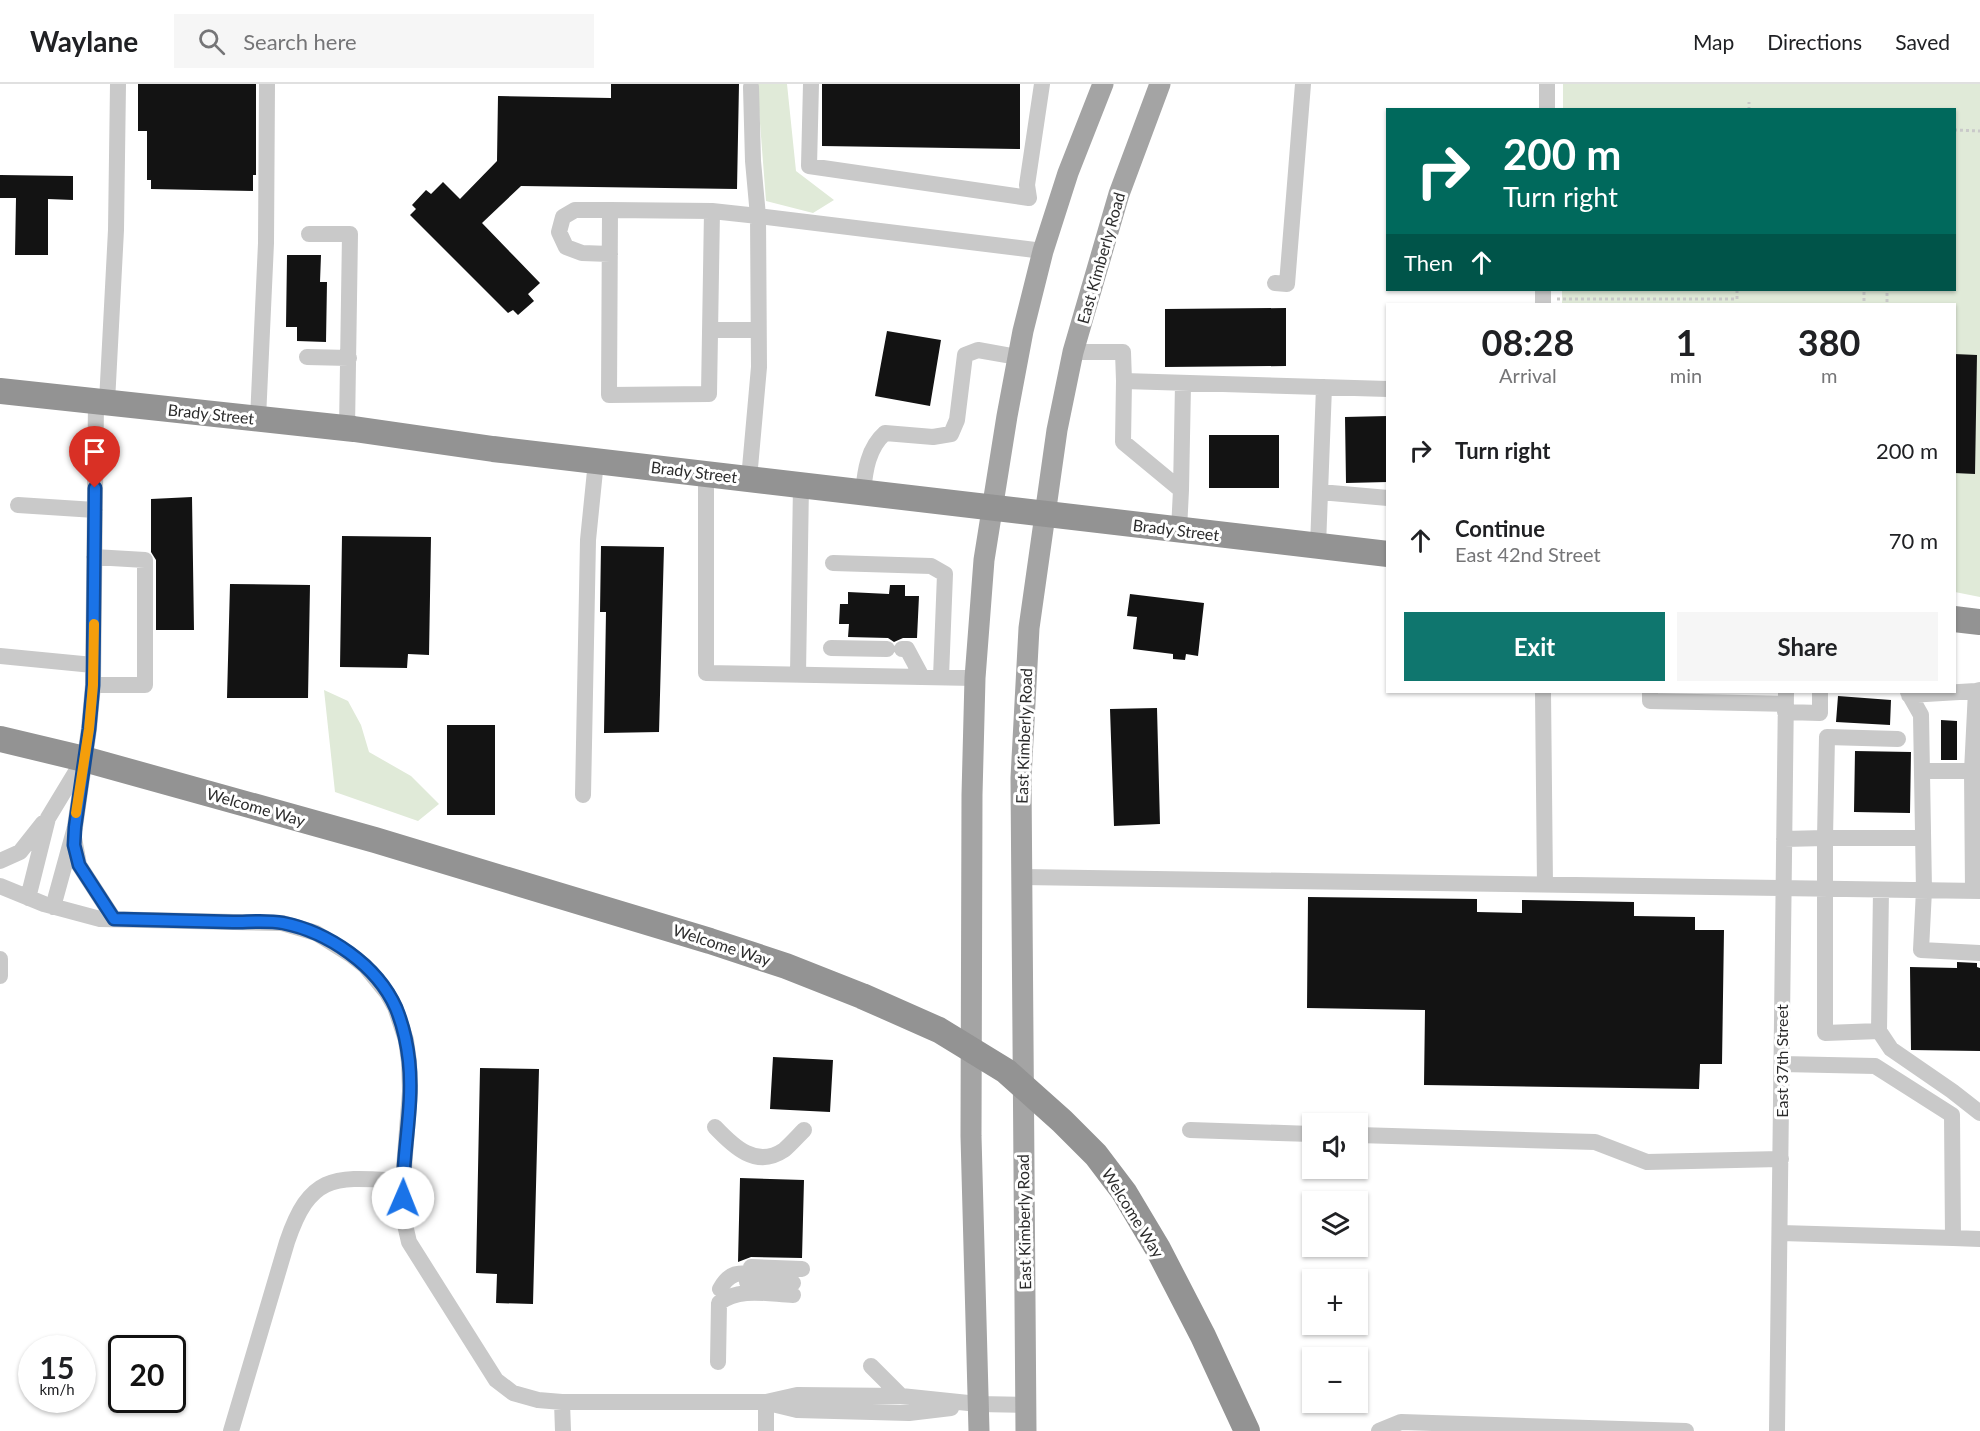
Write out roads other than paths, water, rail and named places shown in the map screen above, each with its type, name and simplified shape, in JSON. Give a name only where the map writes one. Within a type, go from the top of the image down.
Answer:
[{"type":"highway","name":"Brady Street","points":[[0,391],[347,429],[596,461],[1386,554]]},
{"type":"highway","points":[[1956,619],[1980,622]]},
{"type":"highway","name":"Welcome Way","points":[[0,739],[84,759],[375,840],[786,966],[930,1026],[1006,1071],[1062,1120],[1096,1155],[1124,1192],[1158,1250],[1203,1336],[1247,1431]]},
{"type":"main road","points":[[979,1431],[972,1146],[972,795],[975,678],[984,560],[991,507],[1018,357],[1043,251],[1068,173],[1103,84]]},
{"type":"main road","name":"East Kimberly Road","points":[[1026,1431],[1021,778],[1029,628],[1057,430],[1073,352],[1119,194],[1160,84]]},
{"type":"street","points":[[114,919],[79,865],[74,845],[93,685],[95,510],[101,402],[116,230],[118,84]]},
{"type":"street","points":[[258,419],[266,243],[267,84]]},
{"type":"street","points":[[811,84],[809,166],[1029,198],[1027,185],[1042,84]]},
{"type":"street","points":[[1275,283],[1287,284],[1302,84]]},
{"type":"street","points":[[1547,84],[1547,108]]},
{"type":"street","points":[[749,479],[759,367],[758,216],[750,87]]},
{"type":"street","points":[[610,254],[582,253],[566,247],[559,232],[563,217],[575,210],[712,211],[1043,251]]},
{"type":"street","points":[[610,210],[609,395],[709,394],[712,211]]},
{"type":"street","points":[[309,234],[350,234],[347,429]]},
{"type":"street","points":[[710,330],[758,330]]},
{"type":"street","points":[[863,492],[865,467],[877,441],[885,433],[933,437],[951,434],[957,420],[965,355],[978,350],[1018,357]]},
{"type":"street","points":[[1073,352],[1123,351],[1123,442],[1181,490]]},
{"type":"street","points":[[307,357],[349,358]]},
{"type":"street","points":[[1124,381],[1386,389]]},
{"type":"street","points":[[1179,530],[1183,384]]},
{"type":"street","points":[[1318,546],[1324,387]]},
{"type":"street","points":[[583,795],[588,540],[596,461]]},
{"type":"street","points":[[706,474],[706,673],[975,678]]},
{"type":"street","points":[[798,674],[801,485]]},
{"type":"street","points":[[1320,492],[1386,498]]},
{"type":"street","points":[[18,505],[95,510]]},
{"type":"street","points":[[93,685],[145,685],[145,560],[94,557]]},
{"type":"street","points":[[833,564],[931,566],[945,574],[940,677]]},
{"type":"street","points":[[831,648],[907,649],[922,677]]},
{"type":"street","points":[[0,656],[93,665]]},
{"type":"street","points":[[1022,877],[1976,891],[1972,771],[1978,690],[1956,691]]},
{"type":"street","points":[[1543,693],[1545,885]]},
{"type":"street","points":[[1650,693],[1650,701],[1715,697],[1785,703],[1820,713],[1820,693]]},
{"type":"street","points":[[1909,693],[1921,715],[1924,890],[1922,950],[1980,952]]},
{"type":"street","name":"East 37th Street","points":[[1777,1431],[1781,1233],[1785,703]]},
{"type":"street","points":[[1879,1031],[1826,1033],[1824,889],[1827,737],[1898,739]]},
{"type":"street","points":[[0,861],[20,852],[48,818],[84,759]]},
{"type":"street","points":[[1922,771],[1972,771]]},
{"type":"street","points":[[28,898],[48,818]]},
{"type":"street","points":[[53,907],[75,827]]},
{"type":"street","points":[[1784,838],[1923,838]]},
{"type":"street","points":[[0,886],[53,907],[100,919],[282,923],[316,933],[365,966],[387,993],[395,1007],[406,1040],[410,1091],[402,1181],[403,1216],[409,1242],[496,1380],[513,1393],[538,1400],[562,1402],[766,1402],[796,1395],[901,1396],[978,1404],[1025,1405]]},
{"type":"street","points":[[1881,890],[1879,1031],[1890,1049],[1980,1113]]},
{"type":"street","points":[[0,959],[0,976]]},
{"type":"street","points":[[1782,1064],[1875,1066],[1952,1115],[1953,1238]]},
{"type":"street","points":[[715,1127],[731,1144],[749,1155],[777,1154],[804,1130]]},
{"type":"street","points":[[1190,1130],[1302,1134]]},
{"type":"street","points":[[1368,1135],[1595,1142],[1647,1162],[1781,1159]]},
{"type":"street","points":[[231,1431],[286,1242],[305,1200],[320,1187],[339,1180],[354,1178],[402,1181]]},
{"type":"street","points":[[1781,1233],[1980,1239]]},
{"type":"street","points":[[718,1362],[719,1296],[724,1281],[734,1273],[795,1280],[735,1283],[719,1296]]},
{"type":"street","points":[[871,1366],[901,1396]]},
{"type":"street","points":[[562,1402],[563,1431]]},
{"type":"street","points":[[766,1402],[796,1410],[909,1413],[978,1404]]},
{"type":"street","points":[[766,1402],[766,1431]]},
{"type":"street","points":[[1379,1431],[1401,1422],[1686,1431]]}]
